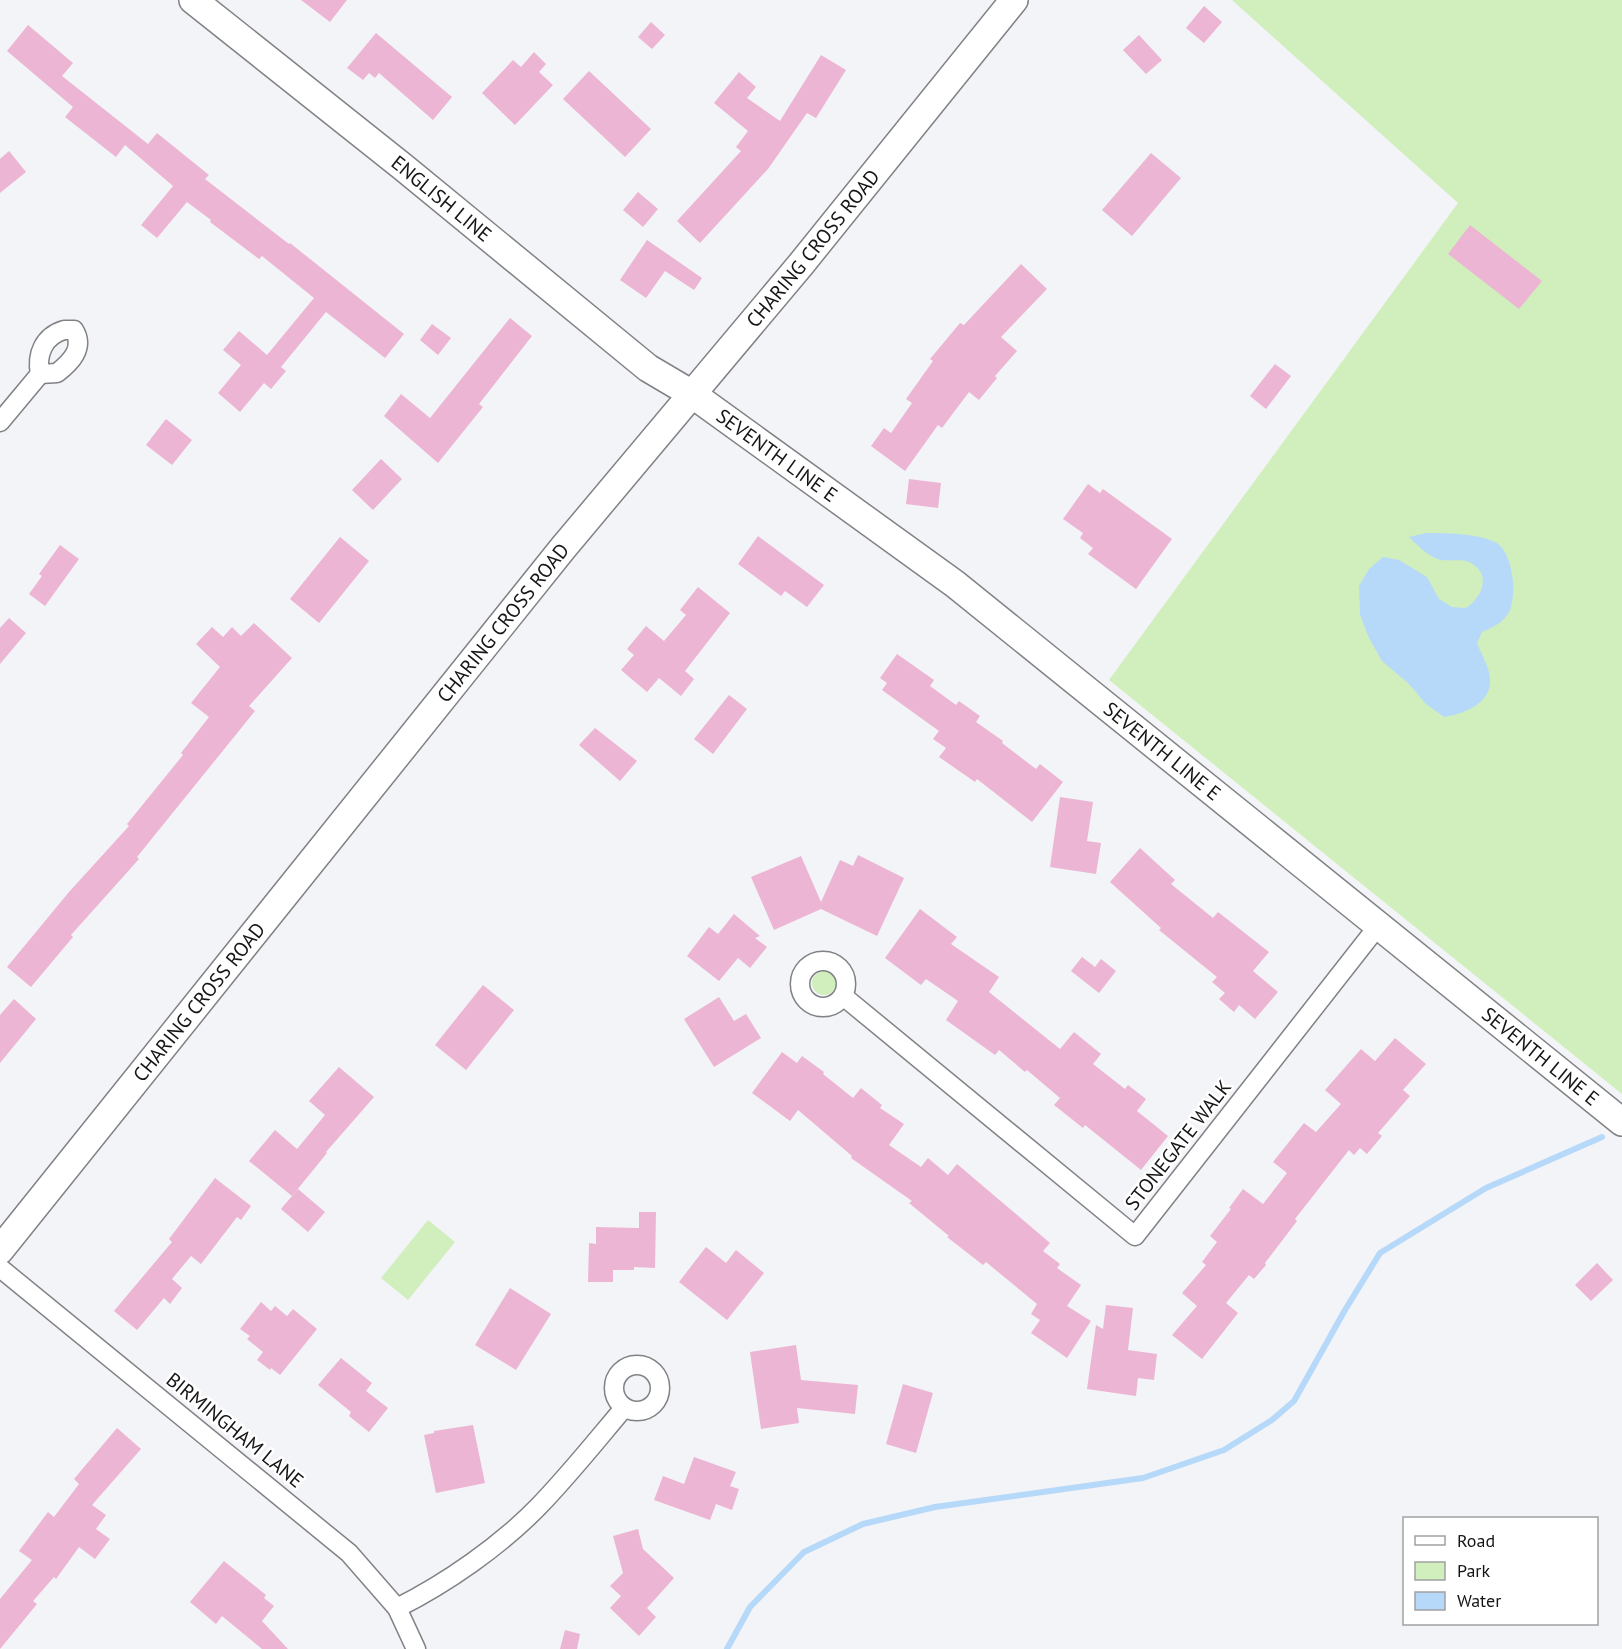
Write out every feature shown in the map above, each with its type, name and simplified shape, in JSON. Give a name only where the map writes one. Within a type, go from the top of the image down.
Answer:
[{"type":"street","name":"ENGLISH LINE","points":[[193,0],[403,167],[648,368],[692,394]]},
{"type":"street","name":"CHARING CROSS ROAD","points":[[0,1250],[556,557],[802,263],[1014,0]]},
{"type":"street","points":[[0,422],[40,374]]},
{"type":"street","name":"SEVENTH LINE E","points":[[692,394],[955,584],[1622,1122]]},
{"type":"street","name":"STONEGATE WALK","points":[[843,996],[1135,1236],[1378,926]]},
{"type":"street","name":"BIRMINGHAM LANE","points":[[0,1268],[349,1553],[397,1608],[416,1649]]},
{"type":"street","points":[[397,1608],[442,1583],[507,1536],[538,1508],[624,1408]]},
{"type":"green space","points":[[1232,0],[1622,0],[1622,1094],[1109,680],[1458,203]]},
{"type":"green space","points":[[824,971],[832,975],[836,983],[832,991],[824,995],[816,991],[812,983],[816,975]]},
{"type":"green space","points":[[428,1220],[455,1242],[408,1300],[381,1278]]},
{"type":"water","points":[[1426,533],[1470,535],[1495,542],[1506,554],[1510,563],[1513,583],[1512,603],[1508,614],[1498,624],[1482,632],[1477,643],[1490,675],[1486,695],[1482,701],[1468,710],[1444,717],[1426,704],[1409,684],[1382,661],[1369,638],[1360,615],[1359,586],[1369,569],[1383,557],[1399,560],[1427,577],[1439,599],[1452,607],[1466,608],[1477,598],[1482,585],[1481,572],[1469,562],[1435,558],[1409,537]]},
{"type":"building","points":[[301,0],[347,0],[330,22]]},
{"type":"building","points":[[1204,6],[1222,22],[1204,43],[1186,28]]},
{"type":"building","points":[[651,22],[665,35],[652,49],[638,37]]},
{"type":"building","points":[[28,25],[73,63],[62,76],[148,144],[157,133],[209,175],[205,179],[404,334],[385,358],[326,312],[281,367],[286,371],[271,389],[264,383],[240,412],[218,393],[241,365],[223,350],[239,331],[267,355],[314,298],[262,256],[259,259],[187,202],[157,238],[141,225],[173,186],[125,145],[116,157],[65,117],[73,107],[7,51]]},
{"type":"building","points":[[376,33],[452,97],[433,120],[379,73],[375,78],[369,73],[363,80],[347,68]]},
{"type":"building","points":[[1139,35],[1162,60],[1146,74],[1123,50]]},
{"type":"building","points":[[534,52],[546,64],[539,72],[553,85],[515,125],[482,93],[513,60],[521,67]]},
{"type":"building","points":[[821,55],[846,70],[816,118],[807,113],[768,169],[700,243],[677,221],[741,151],[736,147],[748,131],[714,103],[739,72],[756,87],[747,98],[780,121]]},
{"type":"building","points":[[589,71],[651,129],[625,157],[563,99]]},
{"type":"building","points":[[9,151],[26,172],[0,193],[0,159]]},
{"type":"building","points":[[1151,153],[1181,178],[1132,236],[1102,210]]},
{"type":"building","points":[[638,192],[658,209],[643,227],[623,210]]},
{"type":"building","points":[[1470,225],[1542,281],[1519,309],[1448,254]]},
{"type":"building","points":[[647,240],[702,278],[694,290],[665,271],[646,298],[620,280]]},
{"type":"building","points":[[1021,264],[1047,289],[1001,337],[1017,351],[995,376],[997,378],[979,400],[969,392],[942,428],[938,425],[905,471],[871,446],[884,428],[891,433],[912,403],[906,399],[933,361],[930,359],[960,323],[964,325]]},
{"type":"building","points":[[510,318],[532,336],[479,404],[483,407],[438,463],[384,416],[401,394],[430,418]]},
{"type":"building","points":[[432,324],[451,338],[438,355],[420,340]]},
{"type":"building","points":[[1275,364],[1291,376],[1266,409],[1250,396]]},
{"type":"building","points":[[166,419],[192,440],[172,465],[146,445]]},
{"type":"building","points":[[381,459],[402,479],[373,510],[352,490]]},
{"type":"building","points":[[909,479],[941,483],[938,508],[906,504]]},
{"type":"building","points":[[1088,484],[1100,493],[1103,489],[1172,539],[1136,589],[1088,554],[1093,548],[1080,538],[1083,533],[1063,519]]},
{"type":"building","points":[[758,536],[824,585],[807,607],[785,591],[781,596],[738,564]]},
{"type":"building","points":[[340,537],[369,561],[319,623],[290,599]]},
{"type":"building","points":[[60,545],[79,559],[45,606],[29,594],[42,576],[39,574]]},
{"type":"building","points":[[698,587],[730,613],[685,671],[694,679],[681,696],[659,678],[647,692],[621,670],[634,655],[627,649],[646,626],[664,641],[686,615],[680,610]]},
{"type":"building","points":[[9,618],[26,633],[0,664],[0,628]]},
{"type":"building","points":[[254,623],[292,658],[249,706],[255,711],[137,857],[139,859],[71,935],[73,937],[31,987],[7,967],[69,892],[129,826],[127,824],[183,755],[181,753],[209,717],[191,703],[220,667],[196,644],[212,627],[223,637],[232,627],[241,636]]},
{"type":"building","points":[[897,654],[934,680],[930,686],[956,705],[959,701],[980,716],[976,722],[1003,741],[1002,743],[1036,769],[1040,764],[1063,782],[1032,822],[977,779],[975,782],[939,757],[946,748],[933,739],[939,731],[882,690],[887,683],[880,678]]},
{"type":"building","points":[[729,695],[747,709],[713,754],[694,739]]},
{"type":"building","points":[[595,728],[637,761],[620,781],[579,745]]},
{"type":"building","points":[[1060,797],[1093,802],[1087,841],[1101,843],[1096,874],[1050,867]]},
{"type":"building","points":[[1140,848],[1175,880],[1171,884],[1213,918],[1218,912],[1269,952],[1253,971],[1278,992],[1255,1019],[1239,1005],[1234,1012],[1219,999],[1225,993],[1212,982],[1217,977],[1159,930],[1161,928],[1110,882]]},
{"type":"building","points":[[858,855],[904,878],[877,936],[821,909],[774,930],[751,877],[801,856],[821,902],[840,860],[853,866]]},
{"type":"building","points":[[920,909],[957,937],[951,944],[999,977],[989,992],[1060,1049],[1074,1032],[1101,1054],[1093,1064],[1125,1089],[1128,1085],[1146,1099],[1137,1111],[1168,1136],[1141,1170],[1085,1125],[1083,1128],[1054,1105],[1060,1098],[1027,1070],[1025,1072],[999,1050],[995,1055],[946,1020],[958,1001],[926,979],[921,985],[885,958]]},
{"type":"building","points":[[734,914],[760,936],[755,938],[767,947],[750,968],[738,958],[719,981],[687,956],[709,927],[718,934]]},
{"type":"building","points":[[1082,957],[1095,967],[1101,959],[1116,971],[1099,993],[1071,971]]},
{"type":"building","points":[[483,985],[514,1010],[466,1070],[435,1045]]},
{"type":"building","points":[[719,997],[734,1021],[746,1014],[761,1038],[714,1067],[684,1019]]},
{"type":"building","points":[[14,999],[36,1019],[0,1063],[0,1015]]},
{"type":"building","points":[[1395,1038],[1426,1064],[1403,1090],[1410,1096],[1378,1133],[1382,1136],[1367,1154],[1360,1148],[1354,1155],[1349,1150],[1295,1219],[1297,1221],[1265,1263],[1266,1265],[1254,1279],[1249,1275],[1226,1303],[1238,1313],[1202,1359],[1172,1335],[1197,1306],[1182,1293],[1206,1265],[1202,1262],[1217,1242],[1210,1236],[1243,1189],[1263,1204],[1287,1173],[1273,1162],[1304,1123],[1316,1132],[1341,1104],[1325,1090],[1361,1049],[1375,1061]]},
{"type":"building","points":[[782,1052],[797,1063],[802,1056],[853,1098],[861,1088],[882,1105],[880,1108],[904,1124],[889,1145],[921,1167],[928,1158],[948,1175],[957,1164],[1050,1243],[1043,1251],[1060,1264],[1057,1268],[1081,1285],[1067,1306],[1091,1321],[1067,1358],[1031,1333],[1040,1320],[1031,1314],[1037,1304],[986,1262],[983,1265],[947,1237],[949,1236],[909,1203],[912,1201],[851,1158],[852,1156],[798,1110],[790,1121],[752,1093]]},
{"type":"building","points":[[339,1067],[374,1097],[326,1152],[292,1196],[249,1161],[275,1130],[297,1149],[325,1115],[309,1101]]},
{"type":"building","points":[[215,1178],[251,1206],[241,1220],[237,1217],[201,1264],[191,1256],[172,1279],[182,1288],[170,1304],[164,1298],[137,1330],[114,1311],[172,1242],[169,1239]]},
{"type":"building","points":[[298,1189],[325,1212],[308,1232],[281,1209]]},
{"type":"building","points":[[639,1212],[656,1212],[655,1268],[634,1267],[634,1270],[613,1270],[613,1282],[588,1282],[589,1243],[596,1244],[596,1227],[639,1228]]},
{"type":"building","points":[[706,1247],[726,1263],[736,1250],[764,1273],[727,1320],[679,1282]]},
{"type":"building","points":[[1597,1263],[1613,1280],[1591,1301],[1575,1285]]},
{"type":"building","points":[[510,1288],[551,1314],[516,1370],[475,1345]]},
{"type":"building","points":[[261,1302],[271,1311],[275,1306],[287,1316],[293,1309],[317,1329],[280,1375],[257,1360],[263,1352],[247,1339],[250,1336],[240,1329]]},
{"type":"building","points":[[1106,1305],[1133,1308],[1128,1350],[1157,1354],[1154,1380],[1138,1378],[1136,1396],[1087,1389],[1096,1325],[1103,1329]]},
{"type":"building","points":[[796,1345],[801,1380],[858,1385],[855,1414],[797,1408],[799,1423],[761,1429],[750,1352]]},
{"type":"building","points":[[341,1358],[372,1383],[366,1391],[388,1408],[369,1432],[349,1416],[351,1412],[318,1385]]},
{"type":"building","points":[[903,1384],[933,1393],[916,1453],[886,1444]]},
{"type":"building","points":[[473,1425],[485,1483],[436,1493],[424,1435],[434,1433],[434,1431]]},
{"type":"building","points":[[117,1428],[141,1449],[92,1505],[106,1515],[96,1529],[110,1539],[95,1559],[79,1547],[56,1579],[54,1577],[33,1601],[37,1604],[0,1649],[0,1599],[32,1560],[19,1551],[48,1512],[54,1517],[79,1484],[74,1479]]},
{"type":"building","points":[[694,1457],[736,1472],[730,1486],[739,1489],[732,1510],[716,1504],[710,1520],[654,1500],[663,1476],[684,1484]]},
{"type":"building","points":[[638,1529],[643,1549],[674,1578],[647,1608],[656,1617],[639,1636],[610,1608],[621,1596],[610,1586],[623,1573],[613,1536]]},
{"type":"building","points":[[224,1561],[266,1595],[264,1598],[274,1606],[262,1621],[288,1649],[262,1649],[222,1616],[216,1624],[190,1602]]},
{"type":"building","points":[[565,1630],[580,1634],[577,1649],[560,1649]]},
{"type":"waterway","points":[[727,1649],[750,1607],[804,1552],[863,1524],[935,1507],[1143,1478],[1224,1450],[1272,1420],[1294,1401],[1380,1253],[1486,1188],[1602,1137]]}]
